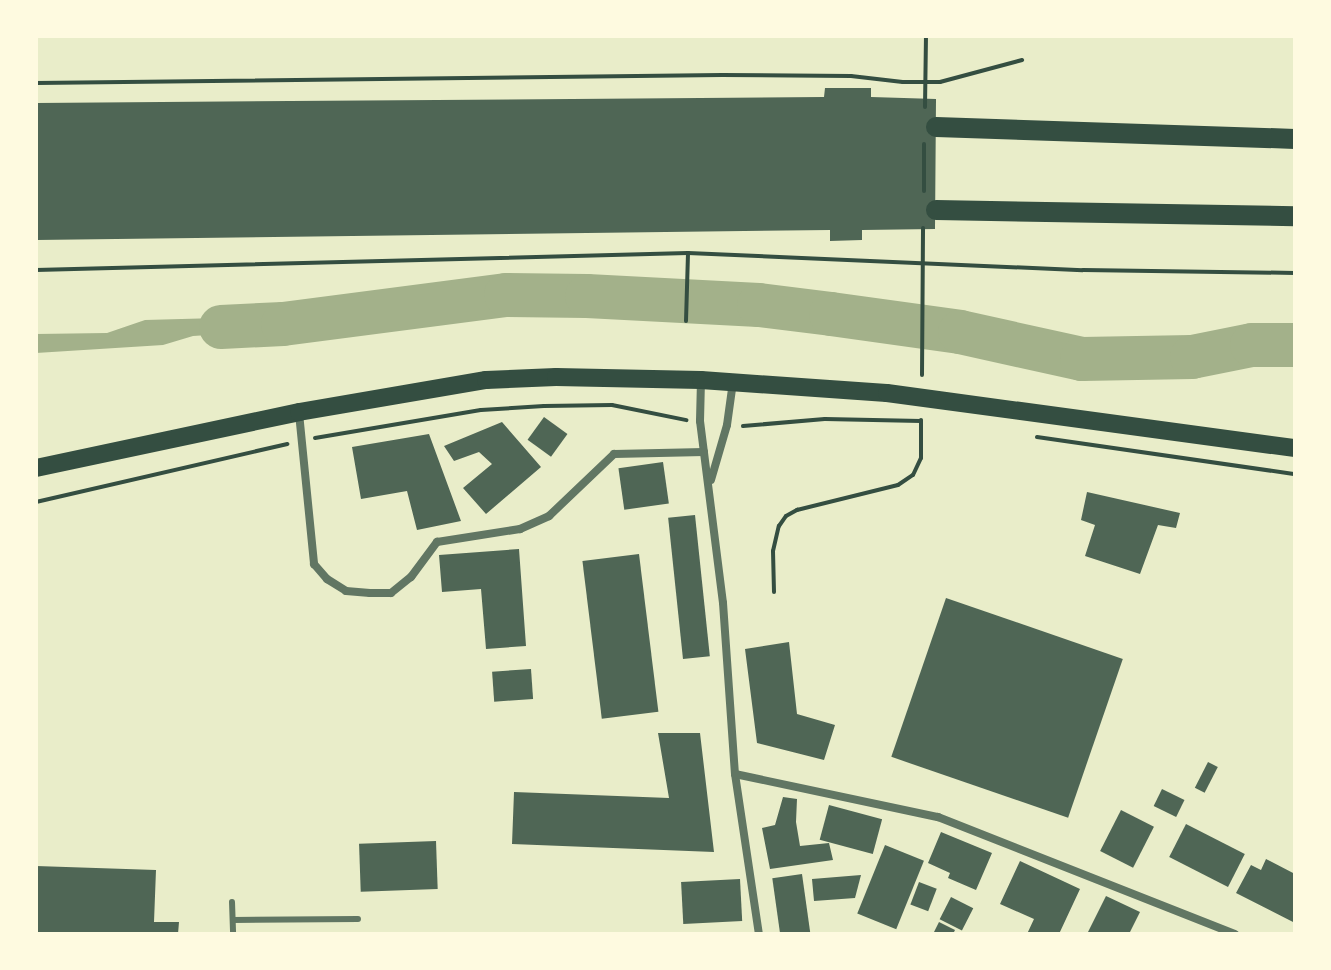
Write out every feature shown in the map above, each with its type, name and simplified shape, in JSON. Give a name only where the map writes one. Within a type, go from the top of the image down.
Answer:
[{"type":"highway","points":[[928,123],[1295,139]]},
{"type":"highway","points":[[930,216],[1295,216]]},
{"type":"main road","points":[[36,468],[299,412],[486,380],[556,377],[701,380],[887,393],[1295,448]]},
{"type":"street","points":[[701,380],[704,452],[723,603],[735,774],[759,934]]},
{"type":"street","points":[[709,485],[727,425],[733,382]]},
{"type":"street","points":[[299,412],[314,564],[327,579],[346,591],[391,593],[411,577],[437,542],[520,529],[549,516],[614,454],[704,452]]},
{"type":"street","points":[[735,774],[938,817],[1235,934]]},
{"type":"lane","points":[[232,902],[233,934]]},
{"type":"lane","points":[[233,920],[358,919]]},
{"type":"path","points":[[924,192],[928,123],[926,36]]},
{"type":"path","points":[[36,83],[722,75],[851,76],[940,82],[1022,60]]},
{"type":"path","points":[[922,379],[930,216]]},
{"type":"path","points":[[686,321],[688,253]]},
{"type":"path","points":[[36,270],[688,253],[1083,270],[1295,273]]},
{"type":"path","points":[[774,592],[773,551],[779,526],[786,516],[797,510],[898,485],[913,475],[921,458],[921,411]]},
{"type":"shaded area","points":[[608,290],[733,295],[725,311],[642,305],[617,307]]},
{"type":"shaded area","points":[[218,318],[286,324],[239,333],[193,336],[163,345],[36,353],[36,334],[107,333],[145,320]]},
{"type":"building","points":[[825,88],[871,88],[871,97],[936,99],[935,229],[862,230],[862,240],[830,241],[830,230],[36,240],[36,103],[824,97]]},
{"type":"building","points":[[544,417],[567,434],[551,457],[528,440]]},
{"type":"building","points":[[502,422],[541,467],[486,514],[463,488],[492,464],[479,452],[454,461],[444,446]]},
{"type":"building","points":[[429,434],[461,521],[417,530],[407,491],[361,499],[352,447]]},
{"type":"building","points":[[663,462],[669,504],[624,510],[618,468]]},
{"type":"building","points":[[1087,492],[1180,513],[1176,528],[1158,525],[1140,574],[1085,556],[1095,525],[1081,520]]},
{"type":"building","points":[[695,515],[710,656],[683,659],[668,518]]},
{"type":"building","points":[[519,549],[526,646],[486,649],[481,589],[442,592],[439,555]]},
{"type":"building","points":[[639,554],[658,712],[602,719],[582,561]]},
{"type":"building","points":[[946,598],[1123,659],[1068,818],[891,757]]},
{"type":"building","points":[[789,642],[797,714],[835,725],[824,760],[757,743],[745,649]]},
{"type":"building","points":[[531,669],[533,699],[494,702],[492,672]]},
{"type":"building","points":[[658,733],[700,733],[714,852],[512,844],[514,792],[669,798]]},
{"type":"building","points":[[1208,762],[1218,767],[1205,793],[1195,788]]},
{"type":"building","points":[[1162,789],[1184,800],[1176,817],[1154,806]]},
{"type":"building","points":[[783,797],[797,799],[796,822],[800,846],[829,843],[833,860],[770,869],[762,828],[775,825]]},
{"type":"building","points":[[829,805],[882,819],[873,854],[820,840]]},
{"type":"building","points":[[1121,810],[1154,827],[1133,868],[1100,851]]},
{"type":"building","points":[[1186,824],[1245,854],[1228,887],[1169,857]]},
{"type":"building","points":[[941,832],[992,853],[976,890],[948,878],[950,873],[928,863]]},
{"type":"building","points":[[436,841],[438,889],[361,892],[359,844]]},
{"type":"building","points":[[885,845],[924,861],[896,929],[857,914]]},
{"type":"building","points":[[1266,859],[1295,874],[1295,923],[1236,893],[1251,865],[1261,870]]},
{"type":"building","points":[[1020,861],[1080,889],[1059,934],[1027,934],[1034,919],[1000,904]]},
{"type":"building","points":[[36,866],[156,870],[154,922],[179,922],[178,934],[36,934]]},
{"type":"building","points":[[802,874],[810,934],[780,934],[772,878]]},
{"type":"building","points":[[861,875],[855,898],[814,901],[812,879]]},
{"type":"building","points":[[740,879],[742,921],[683,924],[681,882]]},
{"type":"building","points":[[919,882],[937,889],[928,911],[910,904]]},
{"type":"building","points":[[1106,896],[1140,912],[1129,934],[1087,934]]},
{"type":"building","points":[[951,897],[973,908],[962,931],[940,919]]},
{"type":"building","points":[[939,922],[955,930],[953,934],[933,934]]},
{"type":"waterway","points":[[221,327],[283,324],[506,295],[587,296],[759,305],[831,314],[960,332],[1082,359],[1192,357],[1252,345],[1295,345]]}]
